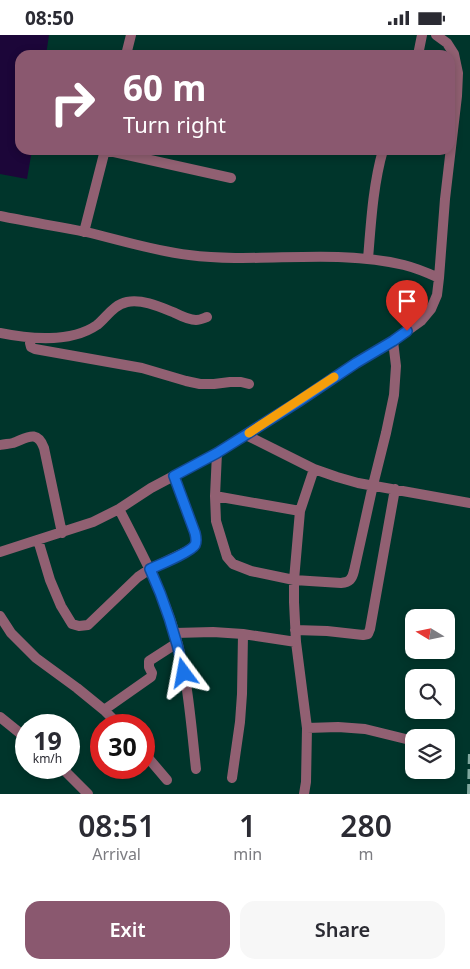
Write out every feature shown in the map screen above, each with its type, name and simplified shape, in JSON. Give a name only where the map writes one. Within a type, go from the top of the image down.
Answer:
[{"type":"street","points":[[127,50],[131,35]]},
{"type":"street","points":[[419,50],[422,35]]},
{"type":"street","points":[[436,35],[447,43],[451,50]]},
{"type":"street","points":[[455,59],[458,73],[455,113]]},
{"type":"street","points":[[84,232],[104,155]]},
{"type":"street","points":[[128,155],[231,177]]},
{"type":"street","points":[[368,259],[374,194],[382,155]]},
{"type":"street","points":[[0,552],[93,522],[119,509],[246,435],[421,321],[431,309],[437,295],[450,155]]},
{"type":"street","points":[[0,217],[84,232],[155,250],[189,255],[223,258],[335,257],[368,259],[404,265],[439,278]]},
{"type":"street","points":[[0,333],[31,338],[62,337],[81,333],[98,324],[112,309],[126,302],[156,305],[186,318],[197,320],[208,317]]},
{"type":"street","points":[[31,338],[31,347],[35,349],[142,368],[200,384],[230,382],[249,384]]},
{"type":"street","points":[[217,453],[216,521],[227,557],[233,564],[251,571],[294,580],[348,582],[352,578],[394,395],[396,366],[393,341]]},
{"type":"street","points":[[246,435],[314,469],[337,477],[470,503]]},
{"type":"street","points":[[0,445],[10,444],[30,436],[42,441],[62,533]]},
{"type":"street","points":[[304,794],[307,728],[296,642],[294,580],[300,511],[314,469]]},
{"type":"street","points":[[38,540],[50,580],[61,606],[72,624],[79,626],[88,625],[138,577],[194,546],[196,541],[195,533],[174,476]]},
{"type":"street","points":[[295,630],[368,634],[395,489]]},
{"type":"street","points":[[215,496],[300,511]]},
{"type":"street","points":[[119,509],[161,593],[176,638],[184,673],[196,769]]},
{"type":"street","points":[[0,616],[11,633],[36,658],[108,714]]},
{"type":"street","points":[[104,710],[151,677],[149,661],[176,638],[213,632],[243,634],[296,642]]},
{"type":"street","points":[[232,778],[240,722],[243,634]]},
{"type":"street","points":[[0,717],[15,729]]},
{"type":"street","points":[[307,728],[338,727],[365,729],[405,739]]},
{"type":"street","points":[[155,766],[167,780]]},
{"type":"street","points":[[73,779],[88,794]]},
{"type":"shaded area","points":[[0,35],[49,35],[47,50],[15,50],[15,155],[31,155],[27,179],[0,174]]},
{"type":"railway","points":[[469,794],[470,751]]},
{"type":"slow traffic","points":[[249,433],[334,377]]},
{"type":"route","points":[[184,673],[175,633],[161,593],[150,569],[187,551],[194,546],[196,541],[195,533],[174,476],[217,453],[407,331]]}]
